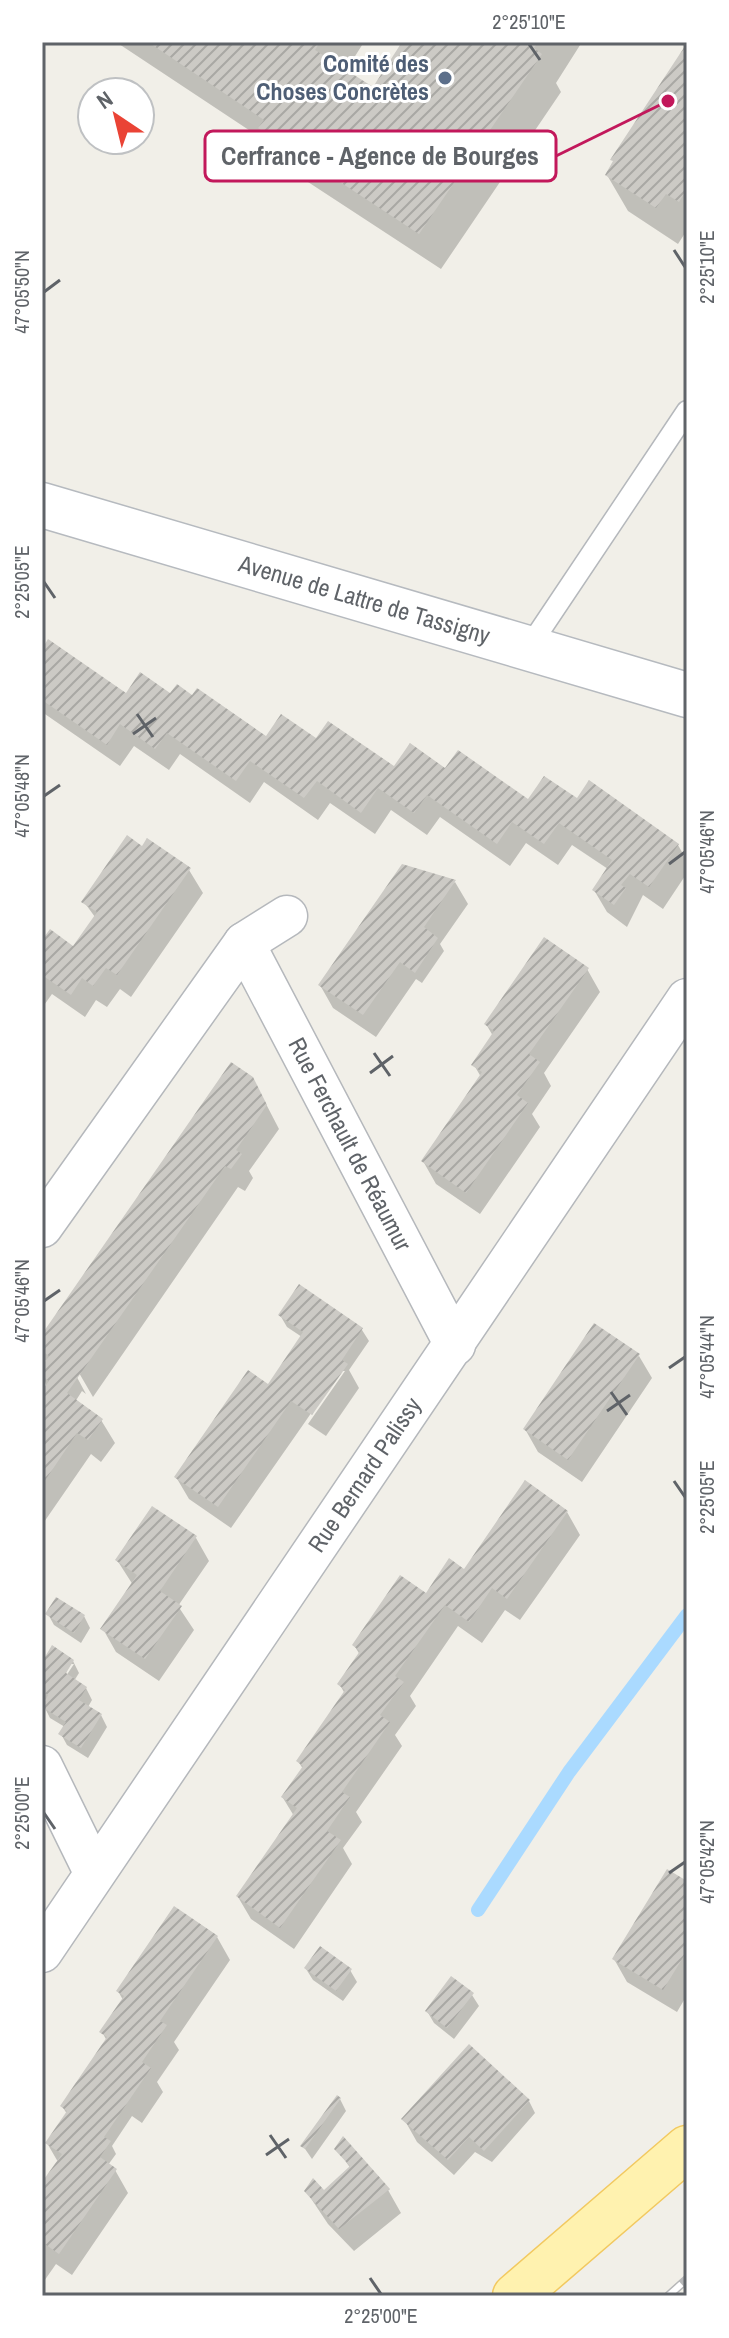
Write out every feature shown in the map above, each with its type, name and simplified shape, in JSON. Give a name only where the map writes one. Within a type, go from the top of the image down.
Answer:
[{"type":"main road","name":"Avenue de Lattre de Tassigny","points":[[42,505],[687,695]]},
{"type":"main road","points":[[515,2296],[687,2148]]},
{"type":"street","points":[[42,1227],[244,943],[287,916]]},
{"type":"street","name":"Rue Ferchault de Réaumur","points":[[244,943],[455,1345]]},
{"type":"street","name":"Rue Bernard Palissy","points":[[42,1952],[687,999]]},
{"type":"street","points":[[42,1766],[94,1872]]},
{"type":"lane","points":[[529,647],[687,411]]},
{"type":"building","points":[[148,42],[320,42],[315,50],[373,87],[402,42],[538,42],[534,48],[542,54],[419,234],[258,128],[264,120]]},
{"type":"building","points":[[687,43],[687,189],[679,202],[666,194],[656,208],[605,175],[613,161],[610,160]]},
{"type":"building","points":[[48,639],[126,693],[140,672],[170,693],[177,684],[192,695],[197,688],[266,736],[281,714],[316,738],[328,721],[394,766],[410,743],[445,768],[458,750],[528,799],[544,776],[577,798],[589,780],[679,844],[649,887],[630,874],[621,885],[626,888],[614,905],[592,890],[612,860],[559,823],[544,844],[512,822],[497,844],[427,795],[414,813],[378,788],[361,813],[317,781],[304,798],[250,761],[236,781],[167,733],[155,749],[120,724],[107,745],[42,700],[42,649]]},
{"type":"building","points":[[127,835],[142,846],[147,838],[191,868],[117,975],[106,968],[93,986],[82,978],[71,995],[42,975],[42,940],[50,929],[73,946],[97,912],[81,902]]},
{"type":"building","points":[[402,864],[456,880],[424,927],[438,938],[415,973],[400,962],[363,1015],[318,985]]},
{"type":"building","points":[[544,937],[589,968],[529,1054],[540,1062],[517,1095],[528,1103],[466,1193],[421,1161],[482,1072],[471,1065],[494,1031],[484,1024]]},
{"type":"building","points":[[231,1062],[253,1077],[267,1105],[236,1150],[242,1154],[231,1169],[225,1166],[67,1393],[103,1419],[88,1440],[77,1433],[42,1485],[42,1391],[49,1381],[42,1376],[42,1366],[49,1356],[42,1351],[42,1334]]},
{"type":"building","points":[[299,1284],[363,1328],[342,1360],[348,1364],[312,1415],[291,1401],[218,1507],[174,1477],[248,1370],[268,1384],[303,1332],[278,1315]]},
{"type":"building","points":[[594,1323],[640,1354],[568,1460],[523,1429]]},
{"type":"building","points":[[525,1480],[568,1511],[507,1599],[492,1588],[469,1622],[445,1605],[395,1676],[404,1682],[380,1715],[390,1722],[342,1792],[350,1797],[327,1831],[341,1840],[280,1928],[236,1896],[297,1808],[281,1797],[303,1766],[296,1761],[345,1690],[337,1684],[360,1651],[352,1645],[400,1575],[426,1593],[449,1558],[464,1569]]},
{"type":"building","points":[[152,1506],[197,1536],[160,1591],[182,1606],[145,1659],[100,1629],[137,1575],[115,1560]]},
{"type":"building","points":[[56,1597],[85,1615],[74,1633],[45,1614]]},
{"type":"building","points":[[52,1645],[74,1660],[66,1673],[87,1687],[79,1700],[102,1714],[81,1748],[58,1734],[66,1722],[42,1707],[48,1695],[42,1691],[42,1662]]},
{"type":"building","points":[[667,1869],[687,1881],[687,1951],[663,1990],[612,1959]]},
{"type":"building","points":[[174,1906],[218,1936],[160,2021],[167,2025],[142,2062],[151,2068],[104,2137],[111,2141],[100,2157],[117,2169],[59,2254],[42,2242],[42,2182],[62,2154],[45,2143],[67,2111],[60,2106],[107,2037],[99,2032],[124,1996],[116,1991]]},
{"type":"building","points":[[320,1946],[352,1969],[336,1991],[304,1968]]},
{"type":"building","points":[[451,1976],[474,1993],[447,2028],[425,2011]]},
{"type":"building","points":[[469,2044],[530,2100],[484,2151],[469,2137],[448,2160],[401,2119]]},
{"type":"building","points":[[337,2095],[341,2098],[305,2149],[300,2146]]},
{"type":"building","points":[[343,2136],[390,2189],[339,2229],[304,2191],[313,2178],[324,2190],[350,2166],[334,2149]]},
{"type":"waterway","points":[[478,1910],[569,1772],[687,1615]]},
{"type":"railway","points":[[668,2296],[687,2279]]},
{"type":"place","name":"Comité des Choses Concrètes","points":[[445,78]]},
{"type":"place","name":"Cerfrance - Agence de Bourges","points":[[668,101]]}]
